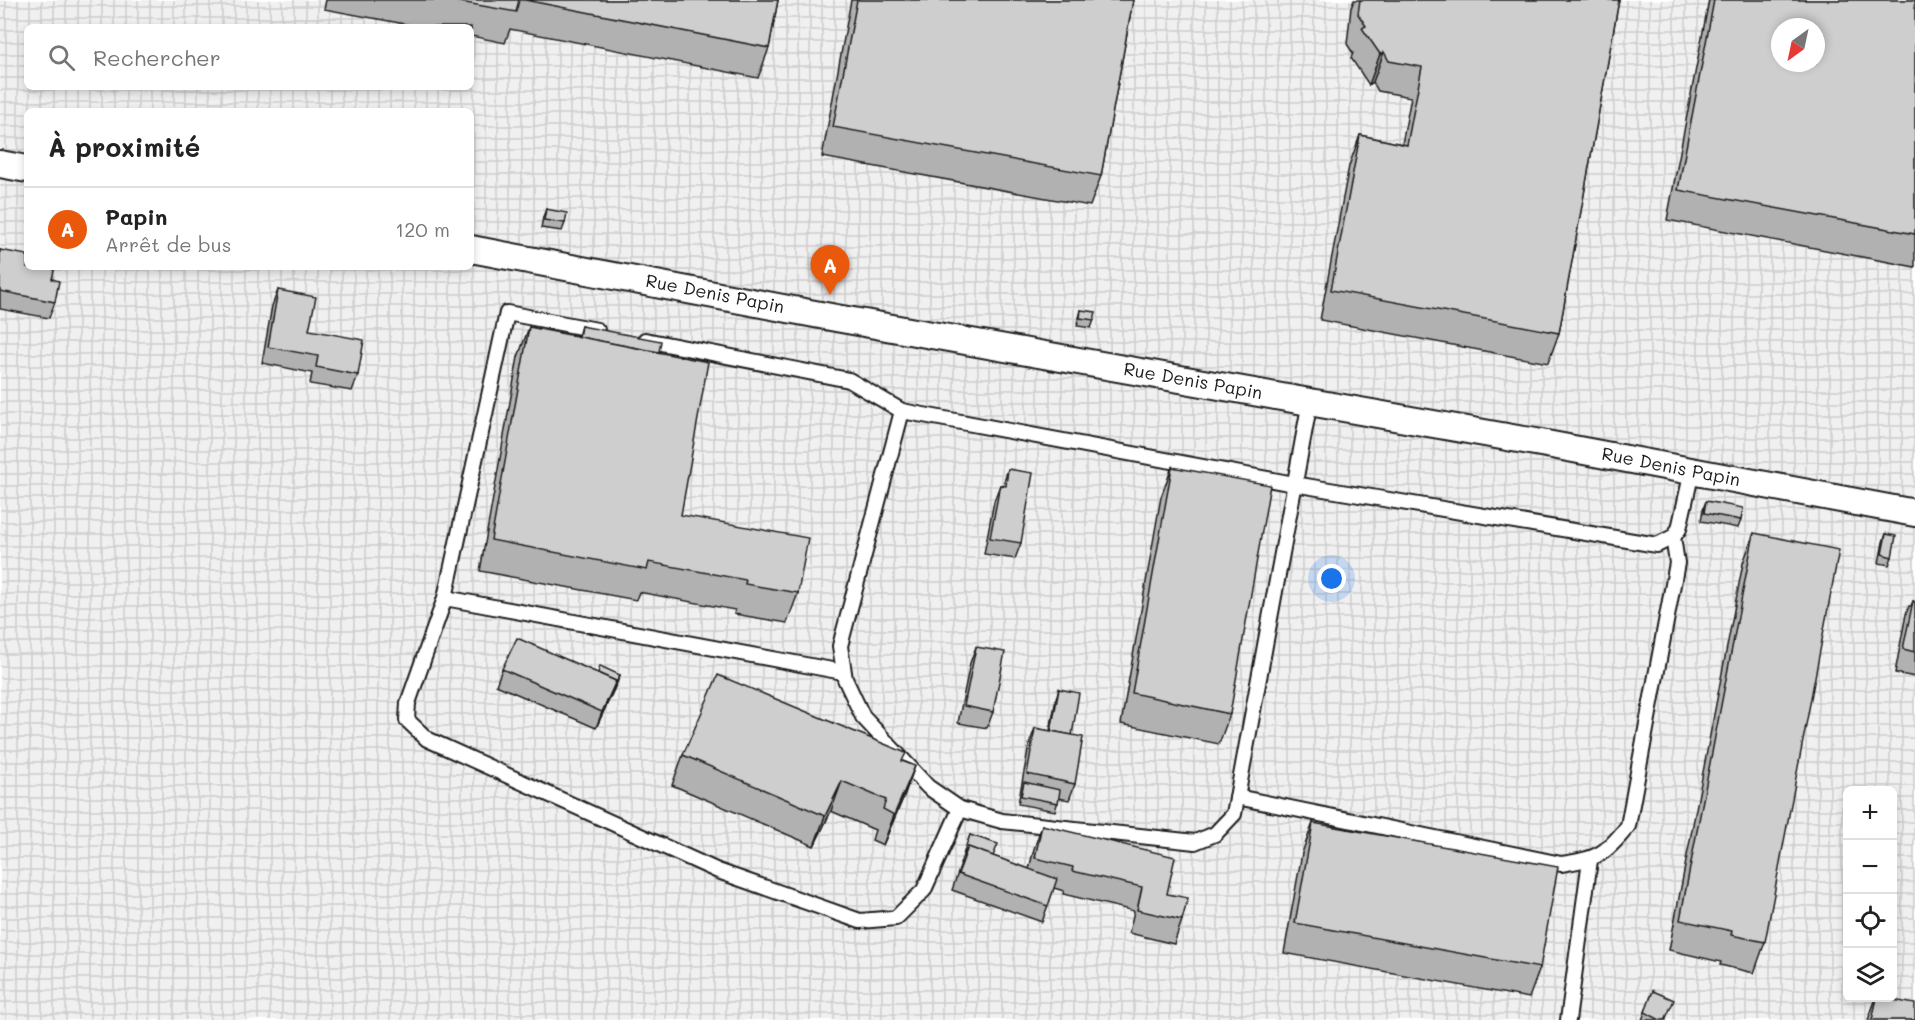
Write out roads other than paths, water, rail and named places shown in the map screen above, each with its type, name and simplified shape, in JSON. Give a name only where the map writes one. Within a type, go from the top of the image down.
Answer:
[{"type":"street","points":[[0,164],[24,168]]},
{"type":"street","name":"Rue Denis Papin","points":[[474,250],[836,318],[1310,401],[1915,513]]},
{"type":"lane","points":[[609,333],[507,313],[445,598],[408,703],[407,720],[427,739],[718,871],[860,921],[896,918],[924,890],[960,808]]},
{"type":"lane","points":[[632,337],[849,380],[902,411],[1294,484],[1657,545],[1673,537],[1679,529],[1692,471]]},
{"type":"lane","points":[[902,411],[840,646],[845,679],[862,717],[928,787],[960,808],[1002,821],[1195,842],[1215,834],[1234,814],[1310,401]]},
{"type":"lane","points":[[1237,797],[1561,864],[1590,860],[1613,845],[1628,826],[1677,563],[1673,537]]},
{"type":"lane","points":[[445,598],[843,672]]},
{"type":"lane","points":[[1568,1020],[1590,860]]},
{"type":"place","name":"Papin","points":[[830,295]]}]
